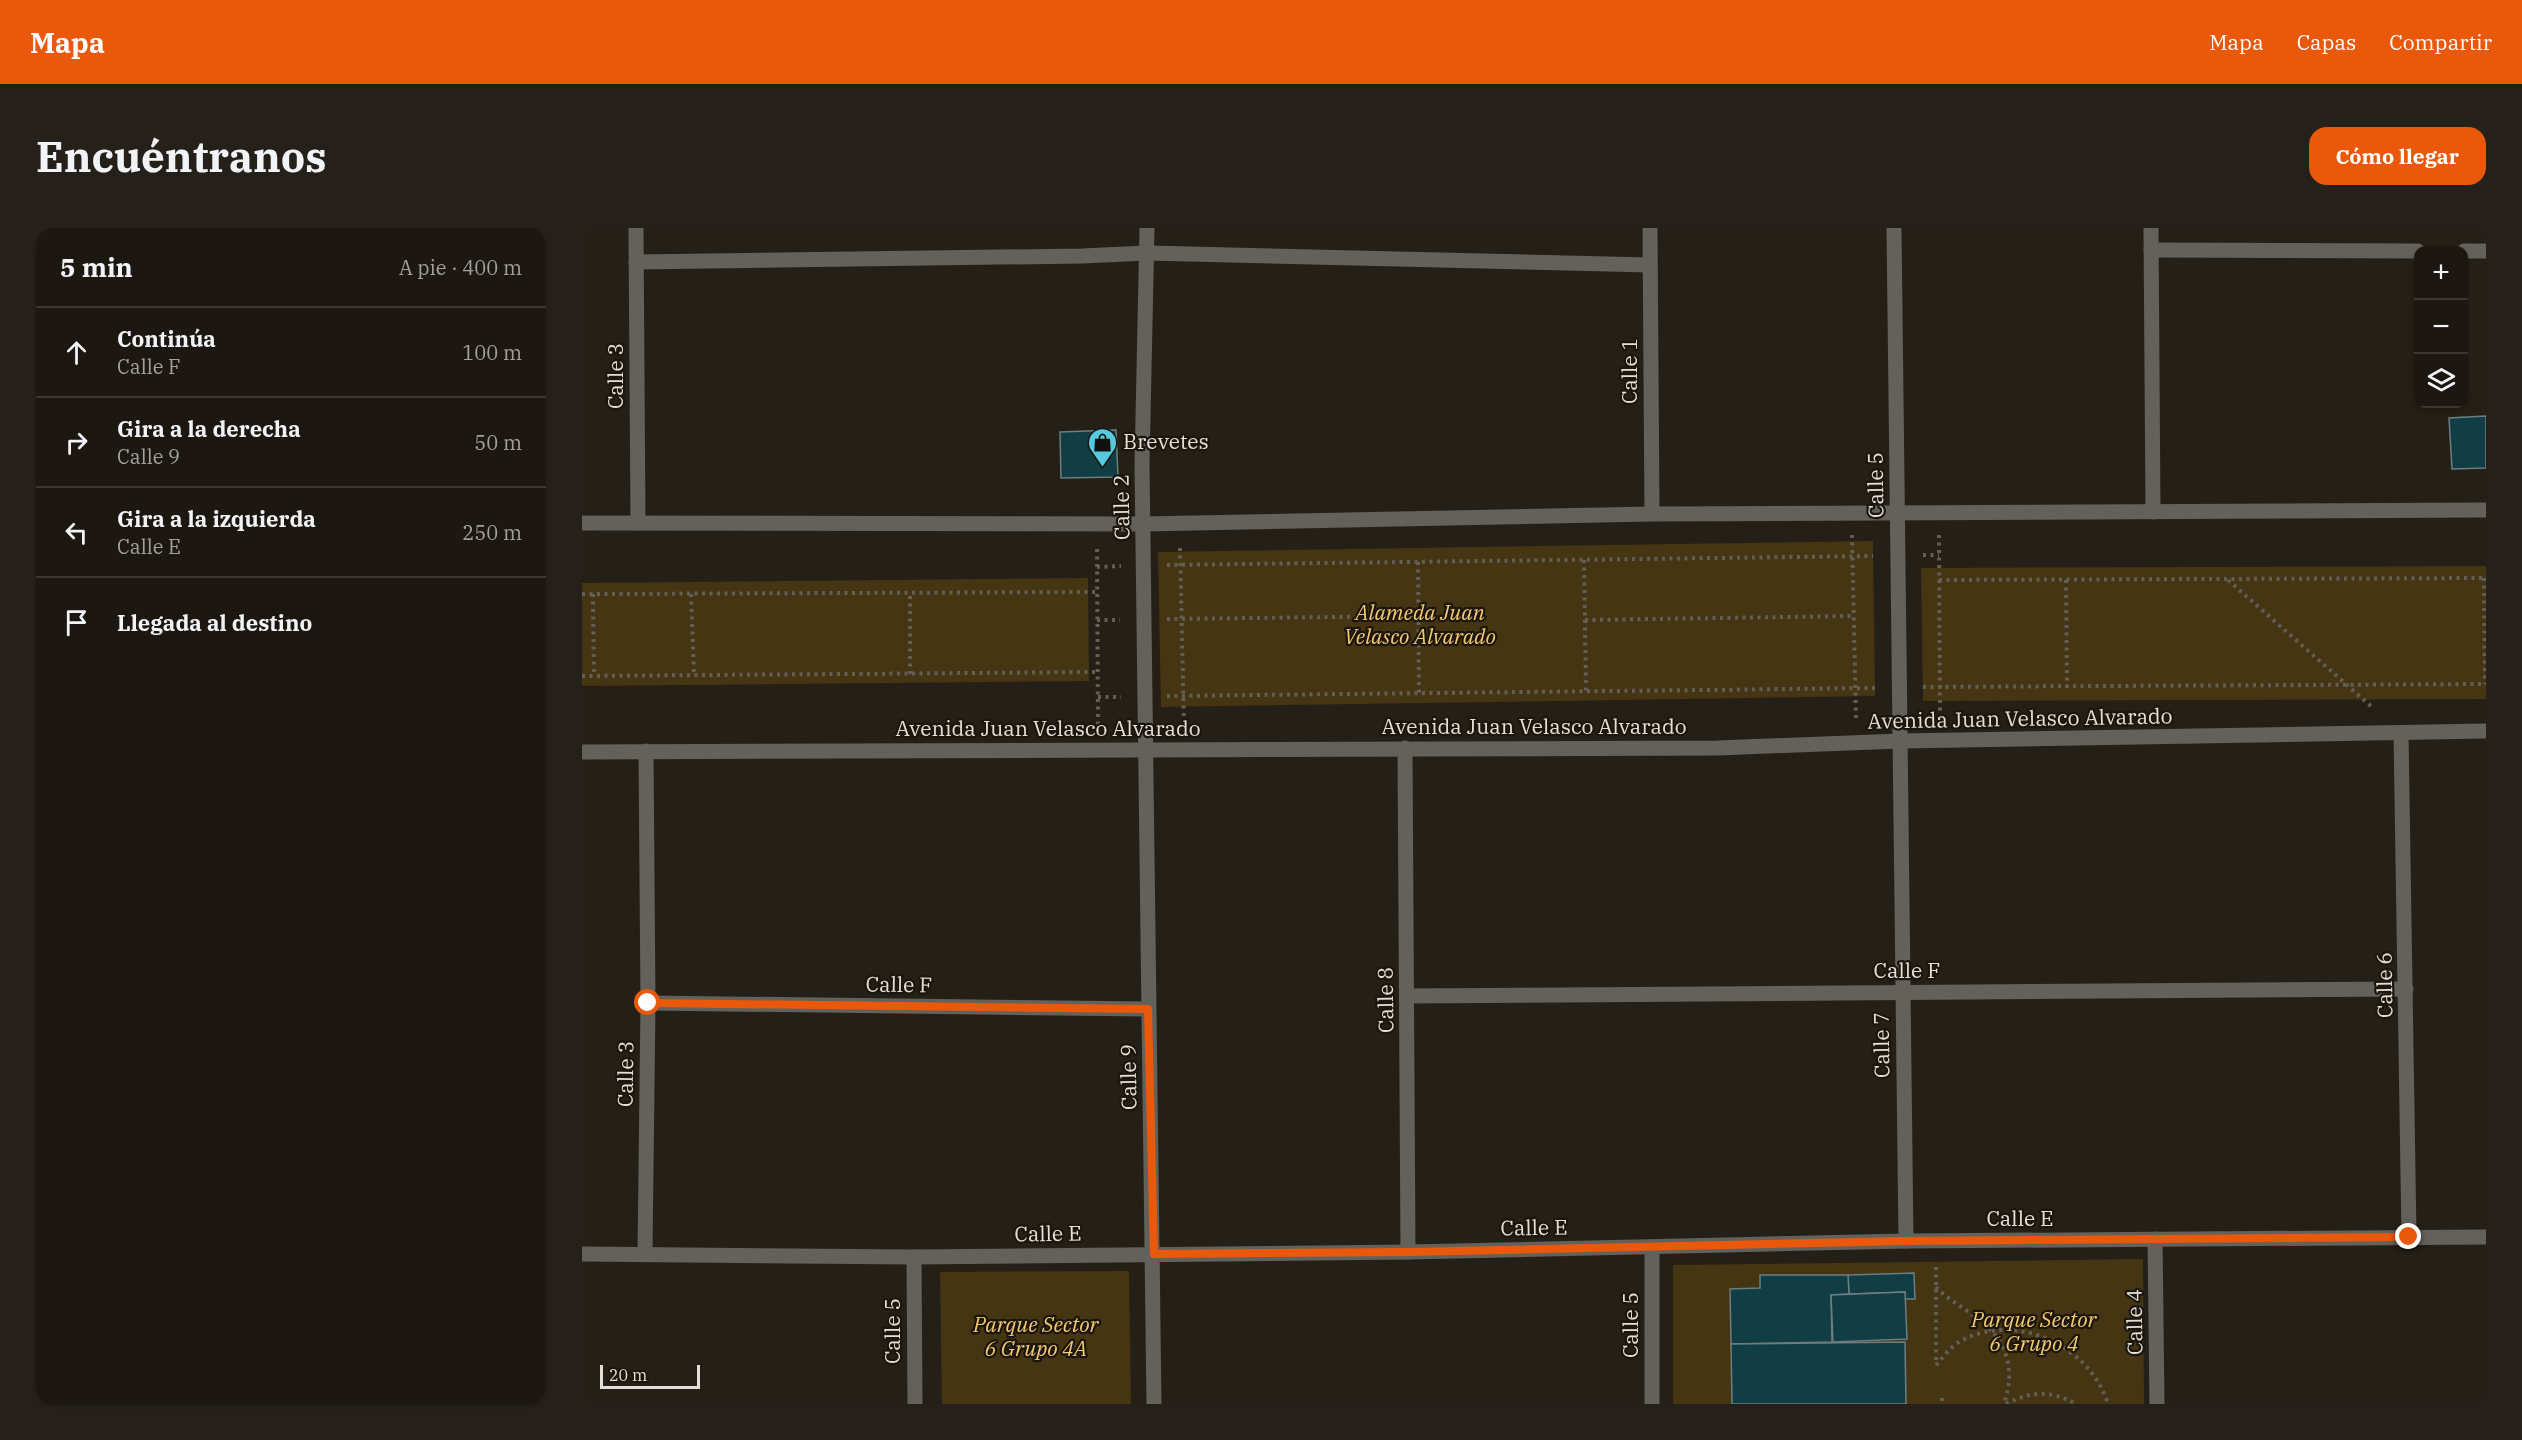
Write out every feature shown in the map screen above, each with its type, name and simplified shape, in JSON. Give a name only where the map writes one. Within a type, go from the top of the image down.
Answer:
[{"type":"street","name":"Calle 3","points":[[636,228],[638,523]]},
{"type":"street","name":"Calle 2","points":[[1145,750],[1143,524],[1147,228]]},
{"type":"street","name":"Calle 1","points":[[1650,228],[1652,514]]},
{"type":"street","name":"Calle 5","points":[[1894,228],[1900,741]]},
{"type":"street","points":[[2151,228],[2153,512]]},
{"type":"street","points":[[2151,250],[2414,251]]},
{"type":"street","points":[[2468,251],[2486,251]]},
{"type":"street","points":[[636,262],[1082,256],[1147,253],[1650,265]]},
{"type":"street","points":[[582,523],[1179,524],[1652,514],[2486,510]]},
{"type":"street","name":"Avenida Juan Velasco Alvarado","points":[[582,752],[1718,748],[1900,741],[2486,731]]},
{"type":"street","name":"Calle 6","points":[[2401,733],[2409,1237]]},
{"type":"street","name":"Calle 7","points":[[1900,741],[1906,1241]]},
{"type":"street","name":"Calle 8","points":[[1405,748],[1408,1252]]},
{"type":"street","name":"Calle 9","points":[[1145,750],[1154,1254],[1154,1404]]},
{"type":"street","name":"Calle 3","points":[[645,1253],[648,1003],[646,751]]},
{"type":"street","name":"Calle F","points":[[1407,996],[2406,989]]},
{"type":"street","name":"Calle F","points":[[648,1003],[1148,1009]]},
{"type":"street","name":"Calle E","points":[[582,1254],[914,1257],[1408,1252],[1906,1241],[2486,1237]]},
{"type":"street","name":"Calle 4","points":[[2155,1239],[2157,1404]]},
{"type":"street","name":"Calle 5","points":[[1652,1247],[1652,1404]]},
{"type":"street","name":"Calle 5","points":[[914,1257],[915,1404]]},
{"type":"path","points":[[1938,513],[1940,741]]},
{"type":"path","points":[[1851,514],[1856,743]]},
{"type":"path","points":[[1097,524],[1098,750]]},
{"type":"path","points":[[1179,524],[1185,749]]},
{"type":"path","points":[[1097,567],[1939,555]]},
{"type":"path","points":[[1584,560],[1586,691]]},
{"type":"path","points":[[1418,562],[1419,693]]},
{"type":"path","points":[[1098,697],[1940,687],[2486,684],[2485,578],[1939,580]]},
{"type":"path","points":[[2228,579],[2401,733]]},
{"type":"path","points":[[2066,580],[2067,687]]},
{"type":"path","points":[[582,594],[1098,592]]},
{"type":"path","points":[[910,593],[910,674]]},
{"type":"path","points":[[593,594],[594,676]]},
{"type":"path","points":[[691,594],[694,676]]},
{"type":"path","points":[[1097,621],[1419,616]]},
{"type":"path","points":[[1585,620],[1854,616]]},
{"type":"path","points":[[582,676],[1098,672]]},
{"type":"path","points":[[1947,1267],[1936,1267],[1936,1365],[1958,1343],[1992,1331],[2024,1332],[2057,1342],[2085,1363],[2104,1390],[2108,1404]]},
{"type":"path","points":[[1936,1287],[1948,1299],[1992,1331],[2007,1358],[2011,1372],[2005,1404]]},
{"type":"path","points":[[2005,1404],[2022,1395],[2042,1392],[2062,1396],[2076,1404]]},
{"type":"path","points":[[1942,1398],[1942,1404]]},
{"type":"green space","name":"Alameda Juan Velasco Alvarado","points":[[1873,541],[1875,696],[1161,707],[1158,552]]},
{"type":"green space","points":[[2486,566],[2486,699],[1923,701],[1921,568]]},
{"type":"green space","points":[[1088,578],[1089,681],[582,686],[582,583]]},
{"type":"green space","name":"Parque Sector 6 Grupo 4","points":[[2143,1259],[2144,1404],[1673,1404],[1673,1265]]},
{"type":"green space","name":"Parque Sector 6 Grupo 4A","points":[[1129,1271],[1131,1404],[942,1404],[940,1272]]},
{"type":"building","points":[[2486,416],[2486,468],[2452,469],[2449,418]]},
{"type":"building","points":[[1116,430],[1118,477],[1061,478],[1060,432]]},
{"type":"building","points":[[1914,1273],[1915,1299],[1905,1299],[1905,1292],[1849,1294],[1848,1275]]},
{"type":"building","points":[[1760,1275],[1848,1275],[1849,1294],[1831,1295],[1832,1342],[1731,1344],[1730,1289],[1760,1288]]},
{"type":"building","points":[[1905,1292],[1907,1339],[1833,1342],[1831,1295]]},
{"type":"building","points":[[1905,1342],[1906,1404],[1732,1404],[1731,1344]]},
{"type":"place","name":"Brevetes","points":[[1102,468]]},
{"type":"route","points":[[648,1003],[1148,1009],[1154,1254],[1408,1252],[1906,1241],[2409,1237]]}]
